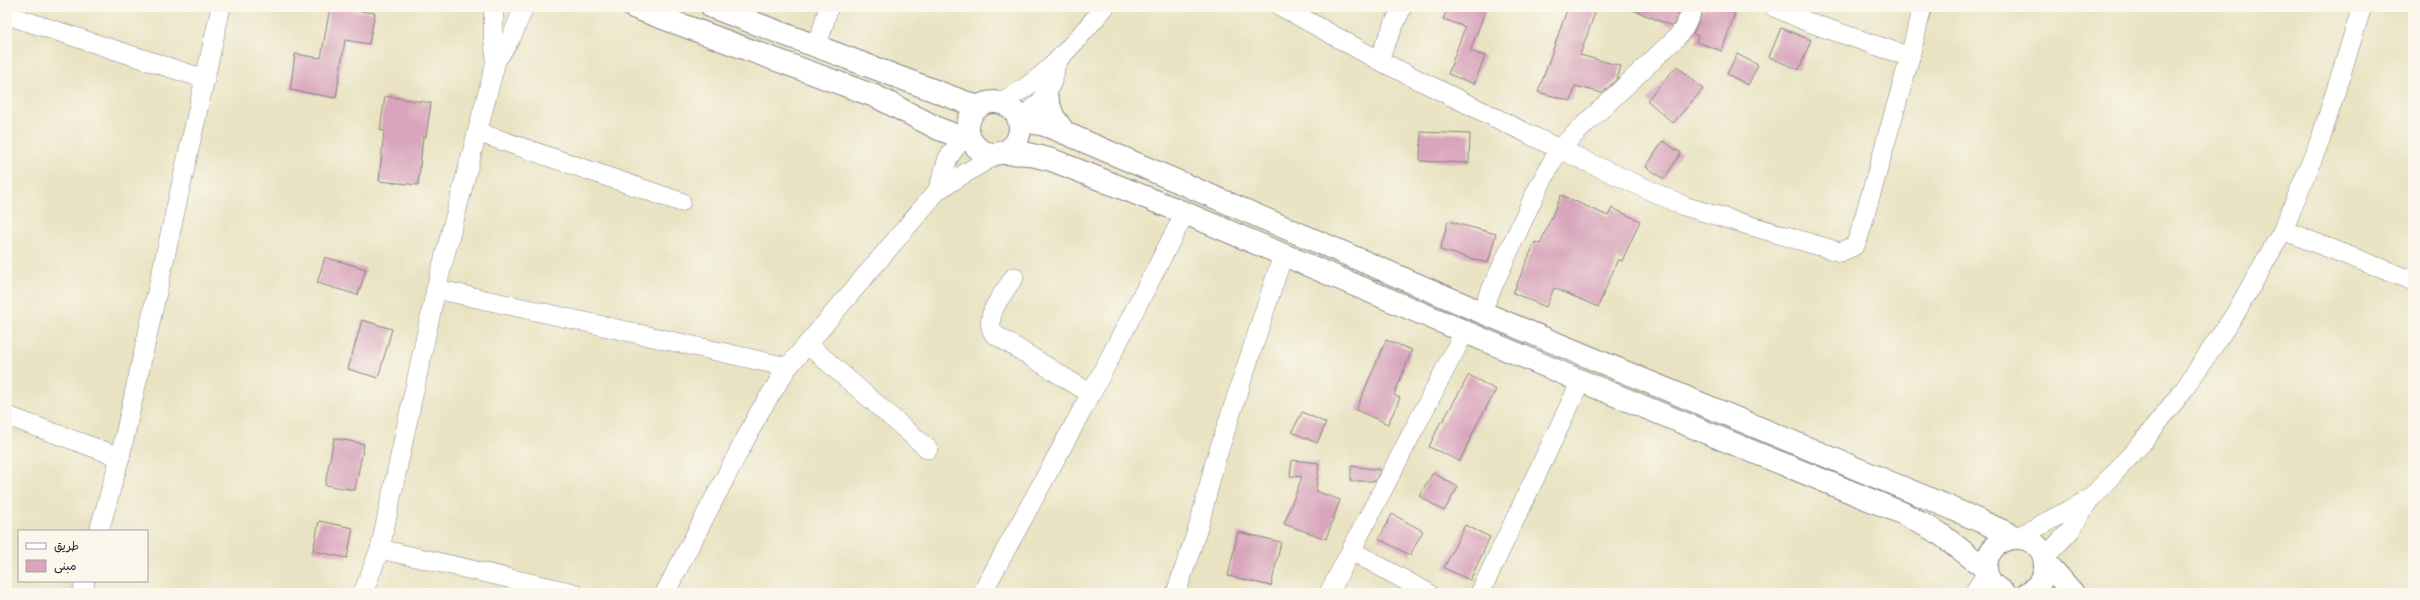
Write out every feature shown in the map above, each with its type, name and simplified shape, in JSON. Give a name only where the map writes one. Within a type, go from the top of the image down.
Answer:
[{"type":"street","points":[[100,530],[120,457],[221,7]]},
{"type":"street","points":[[494,7],[493,33],[496,61]]},
{"type":"street","points":[[364,593],[380,549],[436,288],[496,61],[512,36],[524,7]]},
{"type":"street","points":[[633,7],[876,97],[966,137],[977,149],[986,153],[1028,154],[1052,160],[1185,213],[1581,381],[1902,513],[1939,533],[1987,571]]},
{"type":"street","points":[[712,7],[978,107]]},
{"type":"street","points":[[817,46],[828,7]]},
{"type":"street","points":[[938,190],[948,158],[966,137],[969,118],[978,107],[984,103],[999,102],[1027,87],[1056,62],[1105,7]]},
{"type":"street","points":[[1282,7],[1378,60],[1559,149],[1684,206],[1833,250],[1847,250],[1854,246],[1858,239],[1910,57],[1922,7]]},
{"type":"street","points":[[1378,60],[1402,7]]},
{"type":"street","points":[[1481,312],[1534,196],[1559,149],[1677,37],[1684,28],[1694,7]]},
{"type":"street","points":[[1774,7],[1808,22],[1910,57]]},
{"type":"street","points":[[2028,593],[2042,580],[2045,560],[2070,531],[2090,499],[2142,443],[2185,388],[2235,314],[2283,230],[2321,138],[2362,7]]},
{"type":"street","points":[[7,15],[205,80]]},
{"type":"street","points":[[1019,119],[1038,105],[1046,96],[1052,85],[1056,62]]},
{"type":"street","points":[[1046,96],[1053,116],[1065,133]]},
{"type":"street","points":[[665,593],[760,411],[788,367],[938,190],[1012,147],[1018,139],[1020,130],[1019,119],[1011,108],[999,102]]},
{"type":"street","points":[[1019,119],[1045,125],[1065,133],[1481,312],[1937,502],[2016,537],[2035,543],[2045,560],[2073,593]]},
{"type":"street","points":[[478,132],[681,202]]},
{"type":"street","points":[[982,593],[1091,394],[1185,213]]},
{"type":"street","points":[[2283,230],[2413,281]]},
{"type":"street","points":[[1176,593],[1199,525],[1218,455],[1284,255]]},
{"type":"street","points":[[1014,277],[991,315],[991,329],[994,334],[1091,394]]},
{"type":"street","points":[[436,288],[788,367]]},
{"type":"street","points":[[1329,593],[1465,331]]},
{"type":"street","points":[[807,344],[928,449]]},
{"type":"street","points":[[1480,593],[1581,381]]},
{"type":"street","points":[[7,416],[120,457]]},
{"type":"street","points":[[2005,593],[1991,582],[1987,571],[1987,560],[1996,544],[2016,537],[2090,499]]},
{"type":"street","points":[[380,549],[574,593]]},
{"type":"street","points":[[1352,551],[1428,593]]},
{"type":"street","points":[[1974,593],[1987,571]]},
{"type":"street","points":[[82,593],[85,582]]},
{"type":"building","points":[[330,7],[375,13],[369,44],[345,40],[336,98],[290,90],[295,54],[321,58]]},
{"type":"building","points":[[1448,7],[1487,7],[1470,51],[1485,56],[1474,84],[1448,74],[1465,27],[1443,19]]},
{"type":"building","points":[[1568,7],[1597,7],[1580,55],[1621,66],[1617,79],[1602,93],[1575,86],[1571,101],[1538,92]]},
{"type":"building","points":[[1626,7],[1682,7],[1672,26]]},
{"type":"building","points":[[1705,7],[1737,7],[1722,51],[1696,42],[1698,36],[1693,34]]},
{"type":"building","points":[[1781,28],[1811,40],[1799,70],[1769,57]]},
{"type":"building","points":[[1737,54],[1758,65],[1748,85],[1727,74]]},
{"type":"building","points":[[1677,66],[1703,89],[1673,123],[1647,100]]},
{"type":"building","points":[[385,96],[431,103],[426,137],[423,137],[418,185],[379,181],[384,131],[380,130]]},
{"type":"building","points":[[1421,132],[1470,134],[1469,163],[1420,161]]},
{"type":"building","points":[[1663,141],[1681,153],[1664,179],[1646,167]]},
{"type":"building","points":[[1561,195],[1608,216],[1612,208],[1640,221],[1622,261],[1618,259],[1598,307],[1554,288],[1546,307],[1513,293],[1535,242],[1540,244]]},
{"type":"building","points":[[1448,221],[1496,234],[1488,263],[1440,250]]},
{"type":"building","points":[[325,257],[366,269],[358,295],[317,283]]},
{"type":"building","points":[[362,320],[392,329],[378,378],[348,369]]},
{"type":"building","points":[[1386,340],[1412,350],[1394,395],[1400,398],[1388,424],[1356,410]]},
{"type":"building","points":[[1469,375],[1496,390],[1477,424],[1460,461],[1429,447],[1441,421],[1443,421]]},
{"type":"building","points":[[1302,412],[1326,423],[1317,443],[1292,432]]},
{"type":"building","points":[[334,438],[364,444],[355,490],[325,485]]},
{"type":"building","points":[[1292,460],[1319,463],[1316,491],[1340,500],[1326,539],[1284,524],[1302,477],[1290,476]]},
{"type":"building","points":[[1351,466],[1381,470],[1375,481],[1351,481]]},
{"type":"building","points":[[1433,473],[1458,487],[1444,511],[1419,496]]},
{"type":"building","points":[[1392,514],[1423,531],[1410,555],[1379,539]]},
{"type":"building","points":[[319,521],[353,528],[347,558],[313,551]]},
{"type":"building","points":[[1465,525],[1490,537],[1470,580],[1444,568]]},
{"type":"building","points":[[1238,532],[1281,542],[1271,586],[1228,576]]}]
